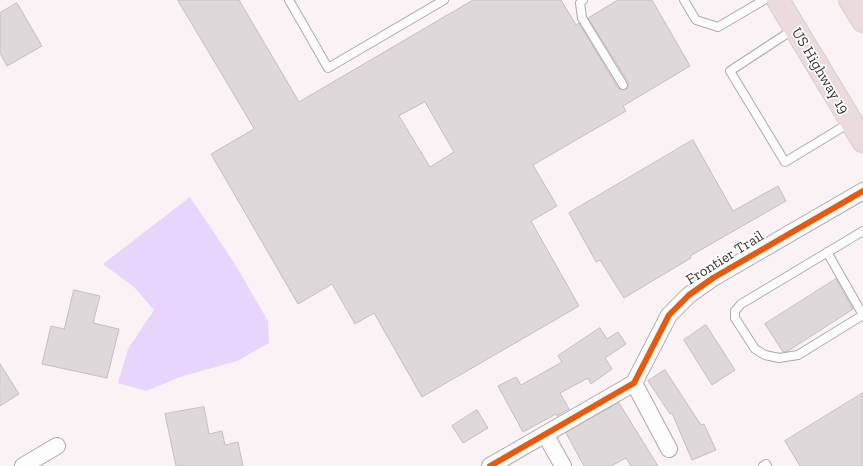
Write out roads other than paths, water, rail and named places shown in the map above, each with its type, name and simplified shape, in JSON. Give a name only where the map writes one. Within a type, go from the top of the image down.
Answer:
[{"type":"highway","name":"US Highway 19","points":[[778,0],[863,141]]},
{"type":"highway","points":[[850,0],[863,21]]},
{"type":"street","name":"Frontier Trail","points":[[634,383],[669,315],[688,295],[713,278],[863,191]]},
{"type":"street","points":[[490,466],[634,383],[669,450]]},
{"type":"street","points":[[545,434],[564,466]]},
{"type":"street","points":[[23,466],[57,446]]},
{"type":"lane","points":[[289,0],[328,68],[444,0]]},
{"type":"lane","points":[[583,0],[580,3],[582,18],[623,85]]},
{"type":"lane","points":[[684,0],[696,20],[718,27],[764,0]]},
{"type":"lane","points":[[795,28],[730,71],[785,162],[852,122]]},
{"type":"lane","points":[[827,252],[863,315],[798,355],[779,358],[765,355],[755,349],[736,318],[735,311],[740,304],[827,252],[863,231]]},
{"type":"lane","points":[[763,466],[766,464],[767,466]]}]
